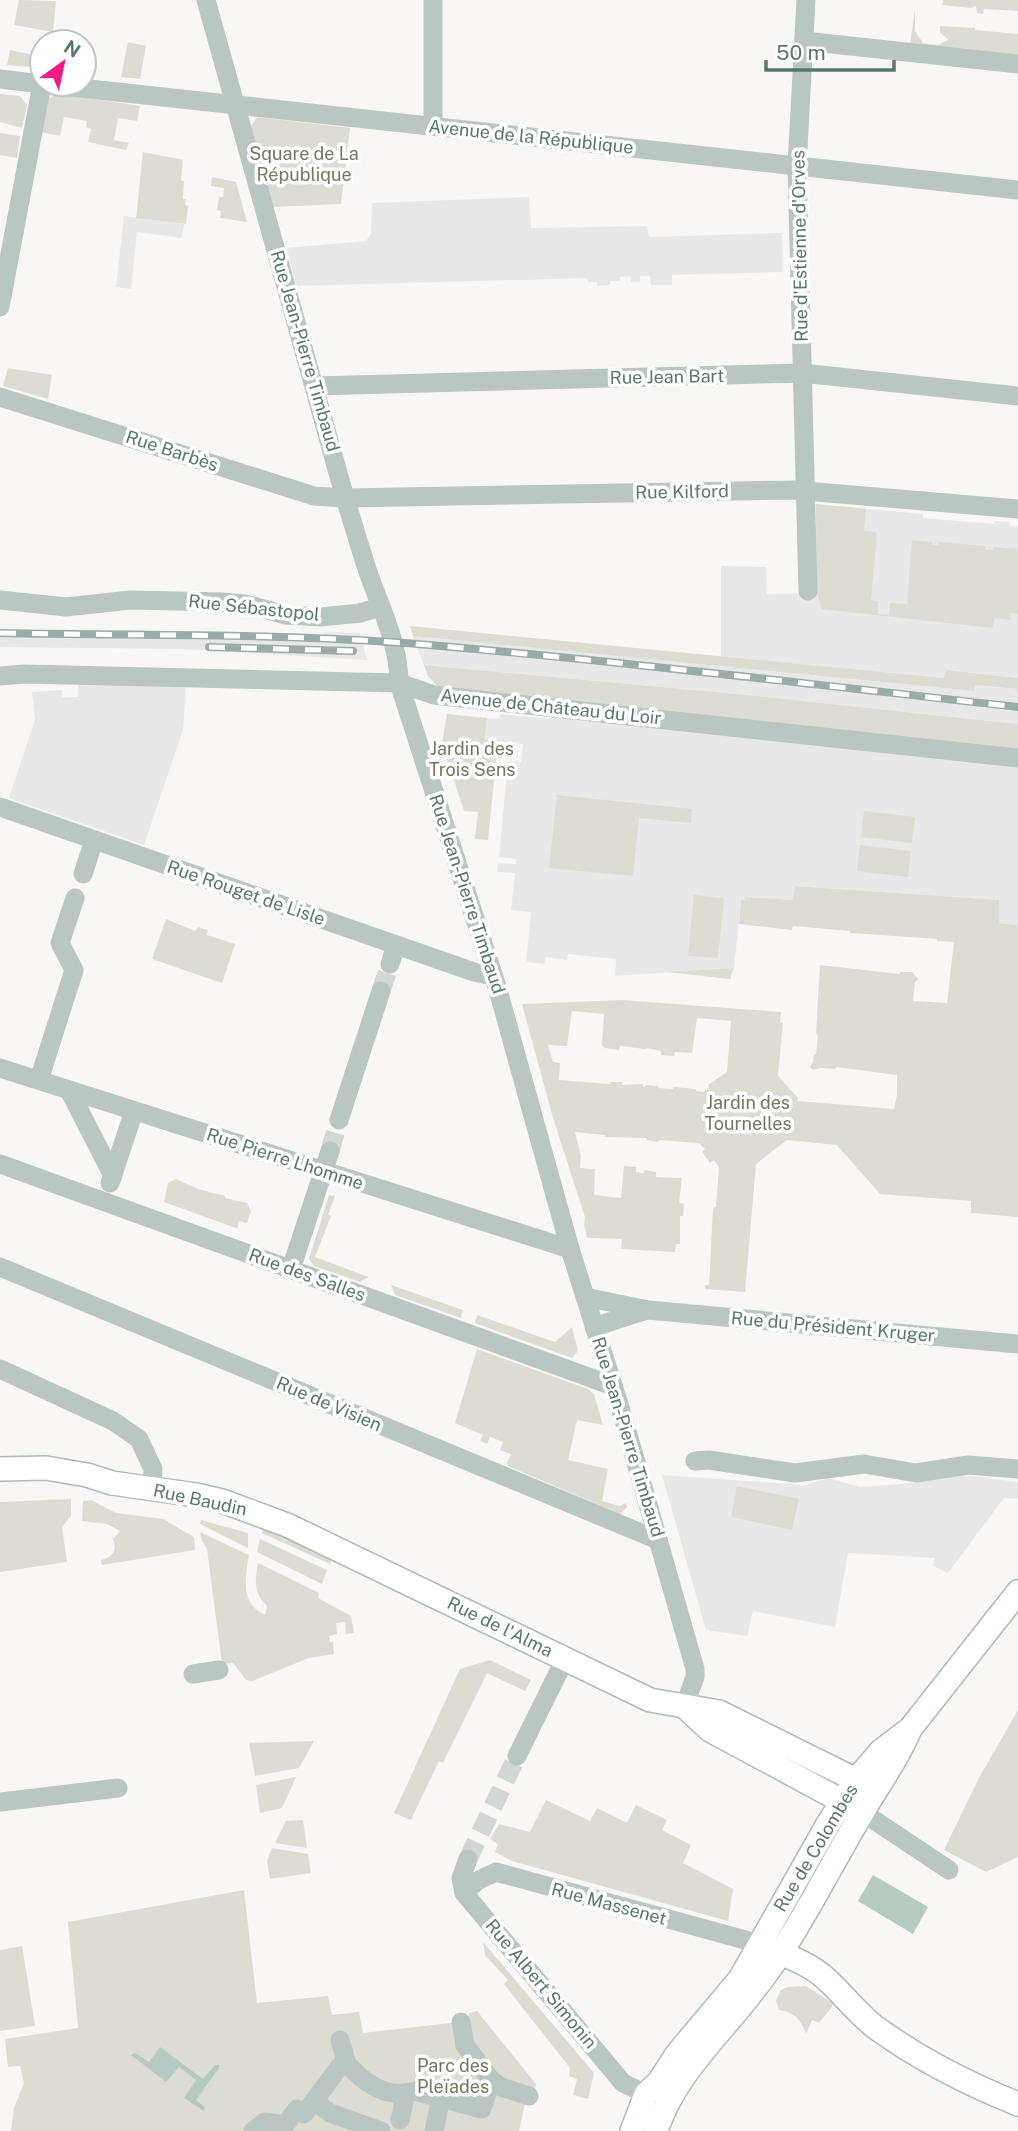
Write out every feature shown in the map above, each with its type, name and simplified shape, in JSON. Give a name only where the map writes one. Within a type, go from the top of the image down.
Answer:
[{"type":"main road","name":"Rue Baudin","points":[[0,1469],[46,1468],[87,1475],[112,1483],[222,1501],[258,1513],[319,1540]]},
{"type":"main road","name":"Rue Baudin","points":[[0,1481],[46,1479],[75,1474]]},
{"type":"main road","name":"Rue de l'Alma","points":[[319,1540],[650,1700],[719,1712],[865,1786]]},
{"type":"main road","name":"Rue de Colombes","points":[[771,1949],[862,1812],[865,1786],[890,1742],[910,1729],[1013,1607]]},
{"type":"main road","name":"Rue de l'Alma","points":[[684,1707],[710,1730],[862,1812]]},
{"type":"main road","name":"Rue de Colombes","points":[[771,1949],[842,1800],[865,1786]]},
{"type":"main road","points":[[632,2131],[657,2097],[687,2070],[751,1994],[771,1949],[824,1976],[872,2024],[905,2048],[964,2080],[1018,2104]]},
{"type":"main road","points":[[656,2131],[657,2097]]},
{"type":"street","name":"Rue Jean-Pierre Timbaud","points":[[205,0],[345,498],[392,636],[399,665],[399,683],[494,976],[570,1249],[694,1664],[695,1677],[684,1707]]},
{"type":"street","points":[[433,0],[433,126]]},
{"type":"street","name":"Rue d'Estienne d'Orves","points":[[806,0],[797,166],[808,591]]},
{"type":"street","points":[[804,41],[1018,64]]},
{"type":"street","name":"Avenue de la République","points":[[0,79],[28,82]]},
{"type":"street","name":"Avenue de la République","points":[[98,90],[1018,190]]},
{"type":"street","points":[[0,307],[40,98]]},
{"type":"street","name":"Rue Jean Bart","points":[[315,386],[802,373],[1018,396]]},
{"type":"street","name":"Rue Barbès","points":[[0,397],[314,496],[345,498]]},
{"type":"street","name":"Rue Kilford","points":[[345,498],[806,491],[1018,509]]},
{"type":"street","name":"Rue Sébastopol","points":[[0,600],[66,607],[130,600],[222,602],[245,604],[286,615],[321,617],[360,613],[381,607]]},
{"type":"street","name":"Avenue de Château du Loir","points":[[0,676],[25,674],[399,683],[434,695],[1018,758]]},
{"type":"street","name":"Rue Rouget de Lisle","points":[[0,807],[94,840],[393,955],[494,976]]},
{"type":"street","points":[[83,874],[94,840]]},
{"type":"street","points":[[35,1079],[74,970],[60,943],[75,898]]},
{"type":"street","points":[[339,1120],[381,991]]},
{"type":"street","name":"Rue Pierre Lhomme","points":[[0,1068],[570,1249]]},
{"type":"street","points":[[69,1090],[113,1176]]},
{"type":"street","points":[[104,1201],[134,1111]]},
{"type":"street","points":[[291,1269],[331,1174],[330,1151]]},
{"type":"street","name":"Rue des Salles","points":[[0,1164],[613,1386]]},
{"type":"street","name":"Rue de Visien","points":[[0,1267],[658,1540]]},
{"type":"street","name":"Rue du Président Kruger","points":[[585,1297],[648,1310],[1018,1344]]},
{"type":"street","name":"Rue du Président Kruger","points":[[594,1327],[648,1310]]},
{"type":"street","points":[[0,1369],[113,1421],[139,1438],[153,1469],[152,1489]]},
{"type":"street","points":[[702,1460],[795,1473],[864,1464],[916,1473],[968,1465],[1018,1469]]},
{"type":"street","points":[[517,1756],[565,1659]]},
{"type":"street","points":[[193,1674],[219,1670]]},
{"type":"street","points":[[0,1802],[118,1788]]},
{"type":"street","points":[[862,1812],[949,1870]]},
{"type":"street","points":[[464,1893],[461,1878],[468,1859]]},
{"type":"street","name":"Rue Massenet","points":[[464,1893],[477,1881],[496,1872],[771,1949]]},
{"type":"street","name":"Rue Albert Simonin","points":[[464,1893],[623,2083],[657,2097]]},
{"type":"street","points":[[461,2022],[465,2045],[491,2080],[501,2087],[529,2096]]},
{"type":"street","points":[[340,2040],[347,2064],[369,2084],[385,2091],[415,2091],[482,2109],[491,2080]]},
{"type":"street","points":[[253,2131],[265,2122],[285,2125],[297,2109],[304,2114],[340,2066],[347,2064]]},
{"type":"street","points":[[314,2101],[330,2113],[381,2131],[388,2121],[405,2125],[406,2093]]},
{"type":"street","points":[[434,2131],[441,2098]]},
{"type":"shaded area","points":[[529,197],[531,228],[647,226],[649,237],[782,233],[783,272],[672,275],[672,285],[651,285],[650,276],[640,276],[640,282],[631,282],[630,276],[620,277],[620,281],[610,281],[610,285],[597,286],[597,282],[588,282],[587,278],[297,286],[286,248],[366,241],[371,234],[372,203]]},
{"type":"shaded area","points":[[124,216],[184,224],[182,238],[137,232],[131,289],[116,287]]},
{"type":"shaded area","points":[[816,504],[923,514],[923,518],[994,524],[995,521],[1010,522],[1010,526],[1018,527],[1018,678],[948,670],[945,678],[721,657],[721,566],[766,567],[767,594],[817,593]]},
{"type":"shaded area","points":[[0,629],[324,636],[324,632],[360,633],[367,660],[182,649],[0,647]]},
{"type":"shaded area","points":[[413,636],[974,691],[975,685],[1018,689],[1018,724],[748,695],[424,665]]},
{"type":"shaded area","points":[[78,683],[186,684],[183,730],[144,845],[9,798],[35,720],[32,692],[62,690],[62,697],[78,697]]},
{"type":"shaded area","points":[[500,714],[551,719],[552,716],[1018,766],[1018,925],[999,923],[998,900],[795,886],[793,900],[746,897],[741,900],[734,968],[615,976],[616,959],[568,954],[567,960],[546,957],[545,964],[526,962],[531,912],[511,910],[515,873],[497,872],[498,863],[516,864],[516,859],[499,857],[508,761],[521,762],[523,744],[485,740],[487,718],[499,719]]},
{"type":"shaded area","points":[[947,1473],[1018,1482],[1018,1499],[1004,1498],[948,1573],[932,1565],[935,1558],[848,1553],[835,1627],[753,1611],[747,1636],[706,1630],[662,1475],[805,1485],[828,1478],[860,1487],[913,1483]]},
{"type":"shaded area","points":[[873,1875],[928,1907],[913,1934],[858,1901]]},
{"type":"shaded area","points":[[160,2047],[203,2079],[215,2065],[219,2065],[196,2100],[205,2107],[204,2111],[184,2098],[196,2080],[179,2067],[166,2082],[131,2055],[135,2053],[149,2062]]},
{"type":"green space","points":[[19,0],[56,1],[53,28],[14,25]]},
{"type":"green space","points":[[943,0],[1018,0],[1018,11],[984,9],[983,14],[977,13],[976,6],[971,8],[942,5]]},
{"type":"green space","points":[[915,9],[915,31],[923,43],[938,45],[948,40],[940,32],[940,26],[975,28],[1018,34],[1018,55],[910,44]]},
{"type":"green space","points":[[128,42],[146,46],[140,79],[121,77]]},
{"type":"green space","points":[[10,50],[28,54],[28,67],[7,65]]},
{"type":"green space","points":[[0,94],[20,96],[27,105],[22,128],[0,122]]},
{"type":"green space","points":[[89,98],[140,106],[137,121],[118,118],[114,140],[129,143],[126,150],[88,142],[91,129],[86,127],[87,121],[64,117],[60,136],[40,132],[48,99]]},
{"type":"green space","name":"Square de La République","points":[[257,117],[350,128],[341,204],[273,207],[250,127]]},
{"type":"green space","points":[[0,133],[20,136],[17,158],[0,155]]},
{"type":"green space","points":[[143,152],[183,160],[181,181],[184,181],[183,199],[186,199],[185,205],[188,206],[186,224],[136,218]]},
{"type":"green space","points":[[212,177],[236,182],[247,222],[220,218],[221,211],[217,210],[224,188],[211,186]]},
{"type":"green space","points":[[8,368],[52,375],[48,399],[3,386]]},
{"type":"green space","points":[[816,504],[866,509],[864,531],[877,532],[871,600],[878,601],[878,614],[889,615],[890,603],[907,604],[912,540],[932,542],[932,545],[939,546],[939,542],[985,546],[986,550],[993,550],[993,547],[1018,549],[1018,614],[1011,613],[1010,620],[994,618],[993,628],[822,609],[817,593]]},
{"type":"green space","points":[[410,626],[944,678],[947,670],[1018,678],[1018,689],[975,685],[974,691],[413,636]]},
{"type":"green space","points":[[424,665],[748,695],[1018,724],[1018,752],[440,689],[428,676]]},
{"type":"green space","name":"Jardin des Trois Sens","points":[[447,714],[487,718],[485,740],[498,741],[488,840],[475,839],[478,812],[464,811],[442,743]]},
{"type":"green space","points":[[557,795],[692,809],[691,823],[639,818],[633,876],[549,868]]},
{"type":"green space","points":[[864,811],[915,817],[912,843],[861,837]]},
{"type":"green space","points":[[860,845],[911,851],[908,877],[857,871]]},
{"type":"green space","name":"Jardin des Tournelles","points":[[795,886],[999,900],[999,923],[1018,925],[1018,1217],[971,1213],[971,1201],[880,1194],[837,1145],[787,1140],[756,1164],[745,1292],[705,1289],[705,1285],[709,1285],[713,1208],[716,1207],[719,1167],[714,1160],[710,1163],[702,1152],[705,1149],[699,1143],[658,1142],[646,1138],[605,1137],[575,1132],[581,1156],[580,1168],[595,1169],[594,1195],[621,1198],[624,1166],[636,1167],[636,1172],[656,1172],[656,1177],[682,1178],[679,1203],[684,1204],[683,1216],[680,1216],[680,1244],[676,1244],[675,1252],[621,1249],[622,1239],[587,1238],[585,1217],[553,1118],[522,1004],[622,1000],[781,1012],[780,1022],[783,1023],[778,1076],[798,1101],[894,1109],[897,1075],[836,1067],[813,1070],[810,1067],[816,1054],[818,1035],[820,965],[900,974],[912,972],[918,979],[915,982],[913,1001],[947,1003],[954,942],[793,926],[792,930],[739,924],[741,900],[745,900],[745,897],[793,900]],"holes":[[[572,1011],[604,1014],[602,1045],[605,1048],[647,1048],[661,1051],[661,1055],[674,1056],[675,1052],[692,1053],[697,1018],[731,1021],[727,1072],[708,1085],[703,1092],[674,1087],[643,1087],[643,1084],[622,1085],[622,1082],[610,1084],[559,1080],[560,1063],[553,1062],[548,1045],[567,1046]]]},
{"type":"green space","points":[[694,895],[724,898],[718,958],[688,956]]},
{"type":"green space","points":[[166,919],[195,931],[198,927],[208,930],[207,935],[235,944],[222,983],[152,959]]},
{"type":"green space","points":[[734,968],[730,979],[667,972]]},
{"type":"green space","points":[[176,1179],[198,1189],[247,1203],[251,1211],[247,1223],[239,1221],[237,1228],[244,1231],[164,1202],[168,1183]]},
{"type":"green space","points":[[329,1195],[335,1196],[328,1215],[331,1216],[315,1257],[369,1277],[360,1282],[314,1266],[309,1259]]},
{"type":"green space","points":[[391,1285],[463,1310],[461,1318],[395,1295]]},
{"type":"green space","points":[[477,1315],[555,1342],[572,1327],[578,1351],[572,1358],[475,1323]]},
{"type":"green space","points":[[477,1349],[588,1389],[594,1394],[603,1425],[577,1420],[568,1460],[608,1469],[602,1501],[620,1506],[626,1503],[627,1507],[620,1514],[508,1466],[511,1454],[500,1450],[503,1442],[490,1437],[487,1444],[480,1441],[483,1435],[455,1423]]},
{"type":"green space","points":[[737,1486],[799,1499],[792,1530],[731,1517]]},
{"type":"green space","points":[[71,1499],[71,1516],[62,1527],[67,1562],[0,1572],[0,1502]]},
{"type":"green space","points":[[91,1500],[116,1513],[163,1519],[194,1537],[195,1550],[102,1565],[101,1560],[113,1553],[113,1539],[120,1531],[107,1524],[82,1521],[83,1501]]},
{"type":"green space","points":[[201,1520],[248,1533],[248,1548],[200,1524]]},
{"type":"green space","points":[[263,1525],[333,1556],[330,1564],[262,1533]]},
{"type":"green space","points":[[200,1532],[249,1555],[246,1590],[251,1604],[257,1610],[265,1615],[267,1606],[259,1596],[256,1586],[258,1563],[319,1593],[318,1598],[351,1616],[354,1633],[346,1634],[345,1622],[336,1623],[337,1634],[329,1636],[330,1642],[333,1642],[334,1654],[309,1658],[252,1681],[246,1680],[233,1663],[222,1664],[207,1549]]},
{"type":"green space","points":[[260,1539],[327,1570],[322,1584],[257,1552]]},
{"type":"green space","points":[[490,1660],[531,1680],[525,1691],[487,1673],[443,1763],[439,1761],[411,1820],[394,1813],[460,1669]]},
{"type":"green space","points":[[1018,1710],[1018,1857],[986,1872],[944,1850],[979,1778]]},
{"type":"green space","points":[[314,1741],[299,1768],[255,1776],[249,1743]]},
{"type":"green space","points":[[296,1777],[282,1808],[260,1813],[256,1785]]},
{"type":"green space","points":[[546,1800],[590,1821],[597,1808],[627,1823],[636,1805],[667,1820],[662,1830],[691,1845],[683,1863],[733,1889],[728,1921],[512,1861],[495,1852],[498,1844],[490,1839],[499,1824],[530,1832]]},
{"type":"green space","points":[[303,1820],[307,1848],[275,1843],[286,1821]]},
{"type":"green space","points":[[272,1848],[308,1854],[311,1873],[270,1879],[267,1861]]},
{"type":"green space","name":"Parc des Pleïades","points":[[244,1890],[257,2003],[328,1996],[332,2015],[359,2012],[363,2033],[468,2021],[469,2013],[477,2011],[536,2084],[534,2093],[528,2091],[519,2131],[11,2131],[14,2108],[24,2083],[20,2066],[8,2067],[5,2039],[78,2028],[68,1922]]},
{"type":"green space","points":[[483,1942],[594,2073],[588,2099],[573,2095],[577,2079],[569,2076],[570,2068],[504,1984],[508,1980],[485,1955]]},
{"type":"green space","points":[[22,1946],[35,2026],[0,2031],[0,1950]]},
{"type":"green space","points":[[806,1986],[834,2004],[819,2023],[812,2020],[806,2034],[800,2021],[779,2010],[776,2001],[781,1990]]},
{"type":"tunnel","points":[[381,991],[390,964]]},
{"type":"tunnel","points":[[330,1151],[339,1120]]},
{"type":"tunnel","points":[[468,1859],[517,1756]]},
{"type":"railway","points":[[0,633],[366,640],[643,666],[1018,707]]},
{"type":"railway","points":[[209,647],[353,651]]}]
